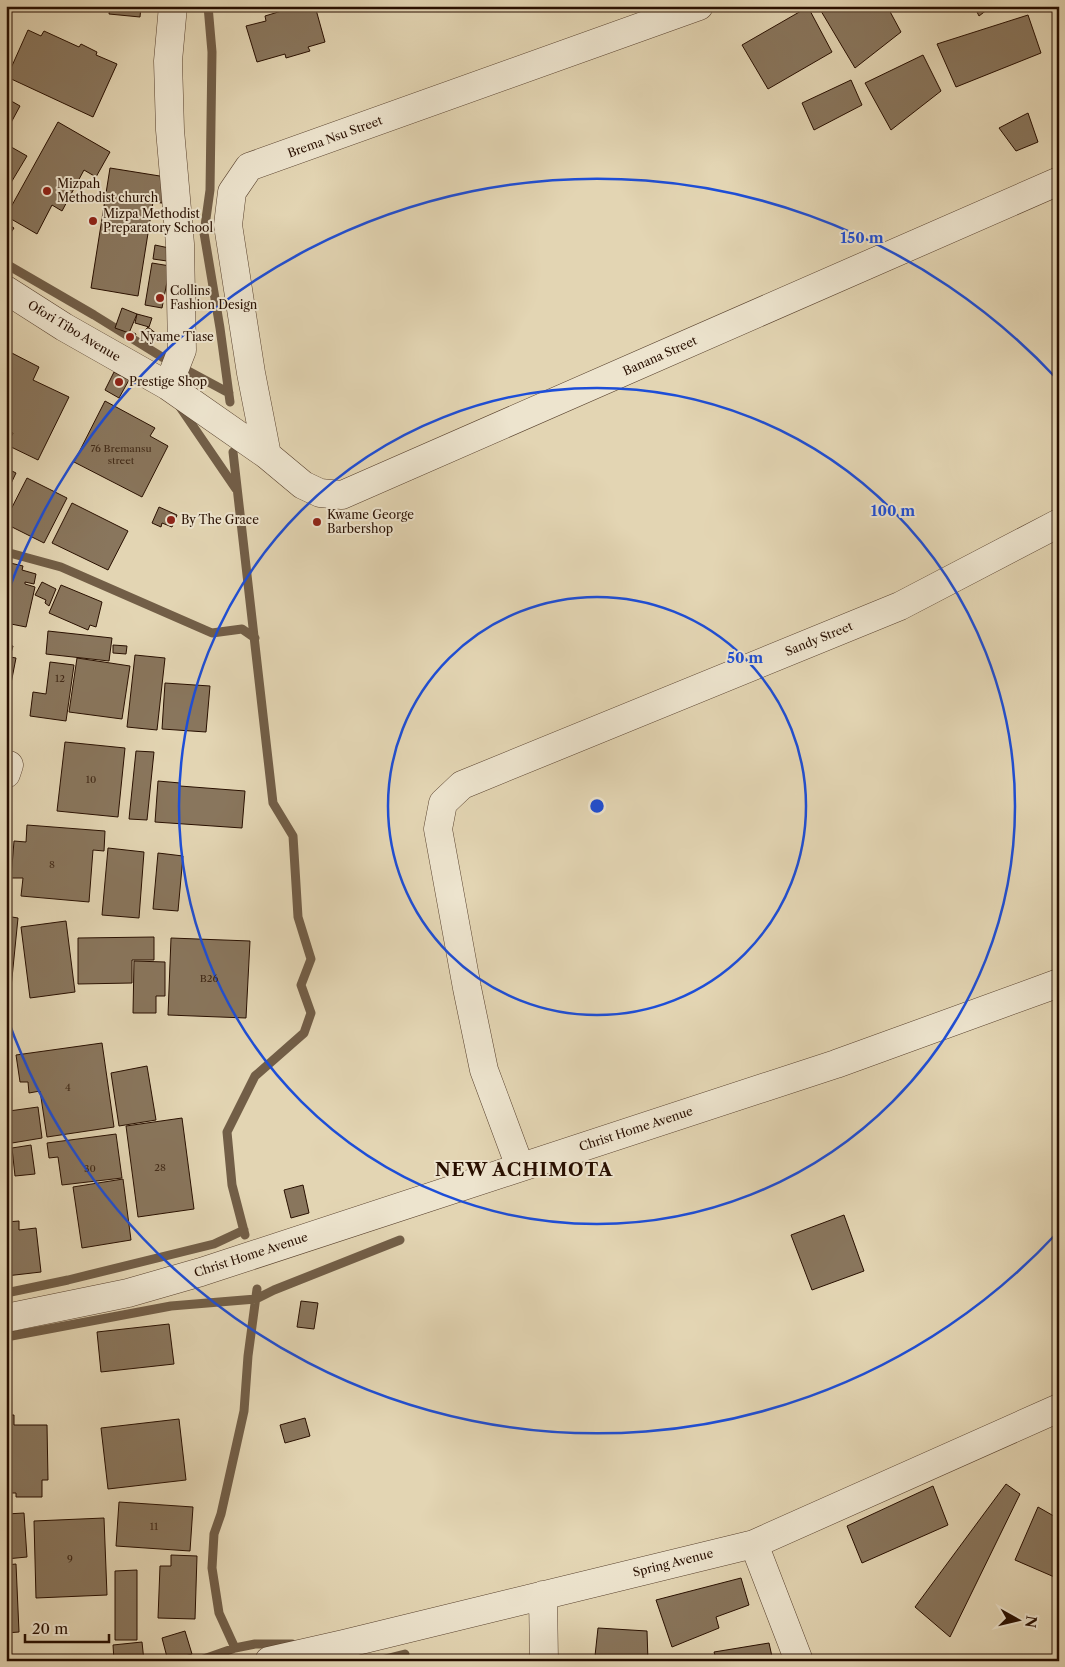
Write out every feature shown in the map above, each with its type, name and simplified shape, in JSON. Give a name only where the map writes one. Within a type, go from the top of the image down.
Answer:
[{"type":"street","points":[[168,386],[182,350],[180,244],[170,130],[168,61],[173,6]]},
{"type":"street","name":"Brema Nsu Street","points":[[267,455],[251,373],[228,225],[232,192],[249,167],[699,6]]},
{"type":"street","name":"Banana Street","points":[[267,455],[303,485],[320,493],[342,495],[1059,181]]},
{"type":"street","name":"Ofori Tibo Avenue","points":[[6,290],[168,386],[267,455]]},
{"type":"street","name":"Sandy Street","points":[[520,1167],[484,1070],[438,829],[443,803],[462,785],[900,606],[1059,523]]},
{"type":"street","name":"Christ Home Avenue","points":[[6,1318],[128,1293],[202,1272],[836,1064],[1059,983]]},
{"type":"street","name":"Spring Avenue","points":[[268,1661],[354,1642],[754,1544],[1059,1408]]},
{"type":"street","points":[[754,1544],[800,1661]]},
{"type":"street","points":[[543,1595],[544,1661]]},
{"type":"building","points":[[6,6],[14,6],[6,24]]},
{"type":"building","points":[[110,6],[141,6],[140,17],[109,14]]},
{"type":"building","points":[[298,6],[299,11],[315,6],[325,42],[308,47],[310,51],[286,58],[285,54],[257,62],[246,26],[266,21],[265,16]]},
{"type":"building","points":[[818,6],[887,6],[901,32],[855,68]]},
{"type":"building","points":[[974,6],[992,6],[979,16]]},
{"type":"building","points":[[808,7],[832,52],[768,89],[742,45]]},
{"type":"building","points":[[1028,15],[1041,53],[956,87],[937,44]]},
{"type":"building","points":[[28,30],[41,36],[44,31],[79,47],[81,44],[97,52],[96,55],[117,64],[93,117],[7,77]]},
{"type":"building","points":[[923,55],[941,91],[891,130],[865,83]]},
{"type":"building","points":[[851,80],[862,105],[814,130],[802,103]]},
{"type":"building","points":[[6,98],[20,106],[6,132]]},
{"type":"building","points":[[1028,113],[1038,142],[1016,151],[999,128]]},
{"type":"building","name":"Mizpah Methodist church","points":[[58,122],[110,152],[96,177],[84,170],[62,211],[52,205],[37,234],[6,216]]},
{"type":"building","points":[[6,144],[27,156],[6,191]]},
{"type":"building","points":[[110,168],[166,177],[162,203],[153,202],[138,296],[91,288]]},
{"type":"building","points":[[6,223],[14,228],[6,240]]},
{"type":"building","points":[[155,245],[169,248],[167,261],[153,259]]},
{"type":"building","points":[[152,263],[170,266],[162,308],[145,305]]},
{"type":"building","points":[[122,308],[137,314],[129,333],[115,328]]},
{"type":"building","points":[[137,314],[152,318],[149,327],[135,323]]},
{"type":"building","points":[[148,327],[158,335],[150,345],[140,336]]},
{"type":"building","points":[[132,332],[136,334],[132,342],[124,337],[127,333],[130,334]]},
{"type":"building","points":[[6,350],[39,367],[33,380],[69,397],[38,460],[7,445],[13,433],[6,430]]},
{"type":"building","points":[[114,372],[129,380],[119,398],[105,390]]},
{"type":"building","points":[[105,401],[155,428],[150,436],[168,446],[142,497],[74,462]]},
{"type":"building","points":[[6,468],[16,473],[6,494]]},
{"type":"building","points":[[27,478],[67,498],[44,543],[6,524],[6,519]]},
{"type":"building","points":[[72,503],[128,531],[108,570],[52,543]]},
{"type":"building","points":[[159,507],[177,515],[172,527],[162,523],[161,527],[152,523]]},
{"type":"building","points":[[6,562],[23,566],[22,570],[36,574],[34,584],[25,582],[25,584],[35,587],[26,627],[6,623]]},
{"type":"building","points":[[42,582],[56,589],[49,606],[45,603],[46,600],[35,595]]},
{"type":"building","points":[[61,585],[102,602],[96,627],[90,625],[88,630],[49,613]]},
{"type":"building","points":[[48,631],[112,638],[109,661],[46,654]]},
{"type":"building","points":[[6,645],[13,646],[10,657],[16,658],[6,709]]},
{"type":"building","points":[[113,645],[127,646],[126,654],[113,653]]},
{"type":"building","points":[[135,655],[165,658],[157,730],[127,727]]},
{"type":"building","points":[[77,658],[130,666],[122,719],[69,712]]},
{"type":"building","points":[[50,662],[74,665],[66,721],[30,716],[33,692],[46,694]]},
{"type":"building","points":[[165,683],[210,686],[206,732],[162,729]]},
{"type":"building","points":[[65,742],[125,748],[118,817],[57,811]]},
{"type":"building","points":[[136,751],[154,752],[147,820],[129,819]]},
{"type":"building","points":[[158,781],[180,783],[180,786],[245,791],[242,828],[155,822]]},
{"type":"building","points":[[27,825],[105,831],[104,851],[93,850],[89,902],[21,896],[23,878],[11,878],[14,841],[26,842]]},
{"type":"building","points":[[108,848],[144,852],[139,918],[102,915]]},
{"type":"building","points":[[158,853],[183,856],[178,911],[153,909]]},
{"type":"building","points":[[6,916],[18,918],[11,988],[6,987]]},
{"type":"building","points":[[66,921],[75,992],[30,998],[21,927]]},
{"type":"building","points":[[154,937],[154,960],[132,960],[132,983],[78,984],[78,938]]},
{"type":"building","points":[[171,938],[250,941],[246,1018],[168,1015]]},
{"type":"building","points":[[134,961],[165,962],[165,996],[156,996],[156,1013],[133,1013]]},
{"type":"building","points":[[102,1043],[114,1127],[47,1137],[40,1091],[29,1093],[28,1082],[20,1082],[16,1055]]},
{"type":"building","points":[[147,1066],[156,1120],[119,1126],[111,1073]]},
{"type":"building","points":[[6,1097],[9,1111],[38,1107],[42,1138],[6,1144]]},
{"type":"building","points":[[182,1118],[194,1209],[138,1217],[126,1126]]},
{"type":"building","points":[[116,1134],[122,1178],[62,1185],[58,1157],[49,1158],[47,1143]]},
{"type":"building","points":[[31,1145],[35,1174],[15,1176],[12,1148]]},
{"type":"building","points":[[123,1179],[131,1240],[82,1248],[73,1187]]},
{"type":"building","points":[[303,1185],[309,1213],[291,1218],[284,1190]]},
{"type":"building","points":[[844,1215],[864,1271],[812,1290],[791,1235]]},
{"type":"building","points":[[19,1221],[19,1230],[36,1228],[41,1272],[6,1276],[6,1222]]},
{"type":"building","points":[[301,1301],[318,1303],[314,1329],[297,1327]]},
{"type":"building","points":[[169,1324],[174,1364],[101,1372],[97,1332]]},
{"type":"building","points":[[6,1415],[14,1415],[14,1425],[47,1425],[48,1480],[42,1480],[42,1497],[16,1497],[16,1493],[6,1493]]},
{"type":"building","points":[[305,1418],[310,1436],[285,1443],[280,1425]]},
{"type":"building","points":[[179,1419],[186,1480],[108,1489],[101,1428]]},
{"type":"building","points":[[1006,1484],[1020,1494],[950,1637],[915,1607]]},
{"type":"building","points":[[933,1486],[948,1525],[862,1563],[847,1526]]},
{"type":"building","points":[[119,1502],[193,1507],[190,1551],[116,1546]]},
{"type":"building","points":[[1038,1507],[1059,1519],[1059,1579],[1015,1560]]},
{"type":"building","points":[[24,1513],[27,1557],[6,1559],[6,1514]]},
{"type":"building","points":[[104,1518],[107,1595],[36,1598],[34,1521]]},
{"type":"building","points":[[171,1555],[197,1556],[195,1619],[158,1618],[160,1566],[171,1566]]},
{"type":"building","points":[[16,1564],[19,1632],[6,1633],[6,1565]]},
{"type":"building","points":[[137,1570],[137,1640],[115,1640],[115,1571]]},
{"type":"building","points":[[741,1578],[749,1605],[716,1617],[719,1628],[672,1647],[656,1600]]},
{"type":"building","points":[[598,1628],[647,1631],[648,1661],[583,1661],[595,1656]]},
{"type":"building","points":[[185,1631],[192,1654],[168,1661],[162,1638]]},
{"type":"building","points":[[142,1642],[144,1661],[114,1661],[113,1645]]},
{"type":"building","points":[[769,1643],[773,1661],[717,1661],[714,1652]]},
{"type":"waterway","points":[[208,6],[212,52],[210,190],[204,233],[230,402]]},
{"type":"waterway","points":[[6,264],[162,357],[229,393]]},
{"type":"waterway","points":[[180,407],[236,489]]},
{"type":"waterway","points":[[233,452],[273,803],[293,836],[298,917],[311,959],[301,985],[311,1013],[304,1033],[255,1076],[227,1132],[232,1185],[245,1235]]},
{"type":"waterway","points":[[6,552],[61,567],[212,633],[242,629],[255,638]]},
{"type":"waterway","points":[[6,1293],[68,1280],[214,1244],[244,1230]]},
{"type":"waterway","points":[[6,1337],[171,1306],[256,1299],[274,1290],[400,1240]]},
{"type":"waterway","points":[[235,1648],[219,1613],[212,1568],[214,1534],[221,1514],[244,1411],[248,1356],[257,1289]]},
{"type":"waterway","points":[[198,1661],[235,1648],[255,1644],[292,1644]]},
{"type":"waterway","points":[[377,1661],[405,1654]]},
{"type":"place","name":"Mizpah Methodist church","points":[[47,191]]},
{"type":"place","name":"Mizpa Methodist Preparatory School","points":[[93,221]]},
{"type":"place","name":"Collins Fashion Design","points":[[160,298]]},
{"type":"place","name":"Nyame Tiase","points":[[130,337]]},
{"type":"place","name":"Prestige Shop","points":[[119,382]]},
{"type":"place","name":"By The Grace","points":[[171,520]]},
{"type":"place","name":"Kwame George Barbershop","points":[[317,522]]},
{"type":"district","name":"NEW ACHIMOTA","points":[[524,1170]]}]
